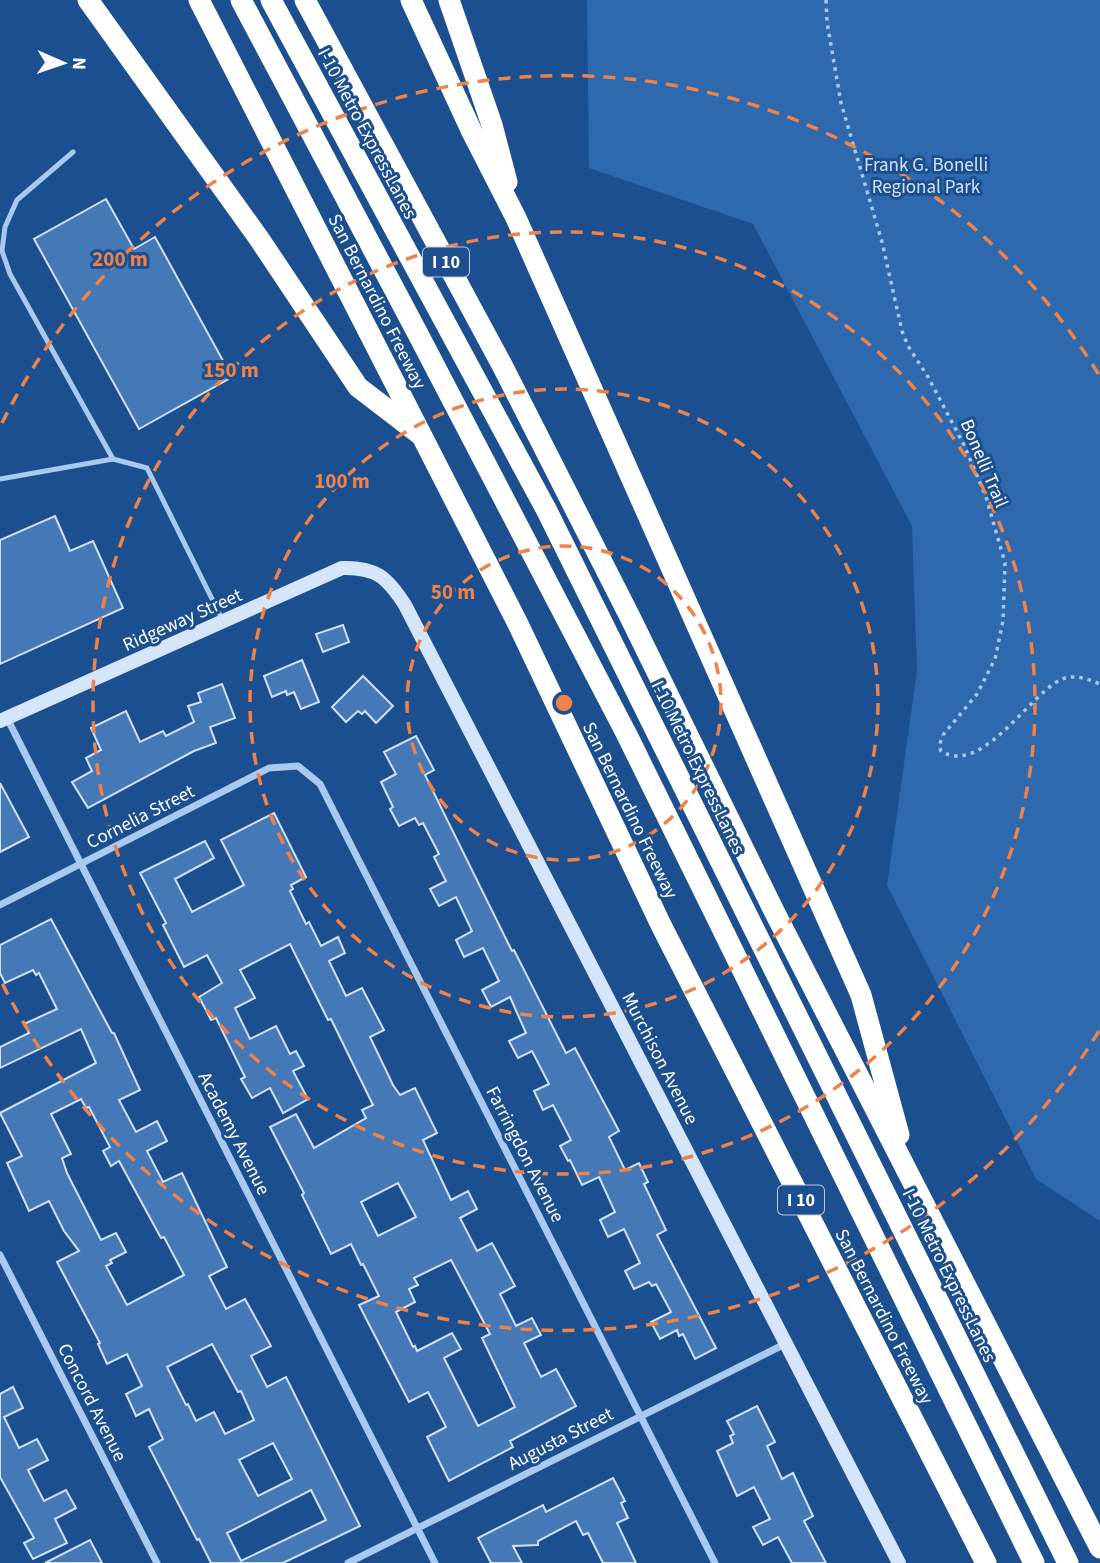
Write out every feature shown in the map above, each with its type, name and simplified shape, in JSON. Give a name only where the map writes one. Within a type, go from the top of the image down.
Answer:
[{"type":"highway","points":[[88,0],[260,240],[358,387],[422,437]]},
{"type":"highway","name":"San Bernardino Freeway","points":[[199,0],[518,624],[667,937],[986,1563]]},
{"type":"highway","points":[[241,0],[627,735],[1034,1563]]},
{"type":"highway","name":"I-10 Metro ExpressLanes","points":[[271,0],[547,511],[1068,1563]]},
{"type":"highway","name":"I 10","points":[[305,0],[502,365],[1100,1548]]},
{"type":"highway","points":[[411,0],[472,132],[516,218],[861,995],[911,1177]]},
{"type":"highway","points":[[449,0],[492,125],[516,218]]},
{"type":"street","name":"Ridgeway Street","points":[[3,720],[342,568],[362,567],[381,575]]},
{"type":"street","name":"Murchison Avenue","points":[[381,575],[395,589],[405,605],[898,1563]]},
{"type":"street","name":"Academy Avenue","points":[[3,720],[82,864],[435,1563]]},
{"type":"street","name":"Cornelia Street","points":[[0,905],[269,768],[298,766]]},
{"type":"street","name":"Farringdon Avenue","points":[[298,766],[320,784],[715,1563]]},
{"type":"street","name":"Concord Avenue","points":[[0,1255],[157,1563]]},
{"type":"street","name":"Augusta Street","points":[[348,1563],[787,1343]]},
{"type":"lane","points":[[73,152],[17,200],[5,227],[2,251],[10,274],[113,459]]},
{"type":"lane","points":[[0,479],[113,459],[147,468],[223,621]]},
{"type":"path","name":"Bonelli Trail","points":[[826,0],[827,22],[841,103],[882,243],[902,331],[908,346],[947,410],[975,471],[995,524],[1005,563],[1003,621],[995,659],[977,694],[943,735],[939,746],[941,751],[957,756],[976,751],[1005,730],[1047,690],[1064,679],[1083,678],[1100,684]]},
{"type":"green space","name":"Frank G. Bonelli Regional Park","points":[[587,0],[1100,0],[1100,1221],[1036,1179],[887,885],[917,671],[912,526],[753,224],[589,168]]},
{"type":"building","points":[[106,199],[134,249],[155,237],[232,377],[139,429],[34,239]]},
{"type":"building","points":[[55,516],[70,551],[93,541],[123,608],[0,664],[0,540]]},
{"type":"building","points":[[343,625],[349,642],[323,652],[316,634]]},
{"type":"building","points":[[302,660],[319,702],[301,709],[294,692],[287,695],[286,691],[272,697],[264,676]]},
{"type":"building","points":[[363,676],[393,706],[376,723],[365,711],[362,714],[358,711],[346,722],[332,707]]},
{"type":"building","points":[[222,684],[235,718],[210,727],[216,743],[194,751],[88,808],[72,782],[92,771],[86,758],[101,750],[91,728],[126,711],[140,742],[163,731],[166,736],[194,722],[188,706],[201,702],[198,693]]},
{"type":"building","points":[[416,736],[434,770],[425,775],[512,951],[514,950],[566,1053],[575,1048],[619,1131],[609,1137],[625,1170],[639,1163],[648,1182],[644,1184],[666,1230],[657,1235],[716,1348],[695,1359],[683,1334],[679,1336],[677,1330],[660,1339],[651,1322],[671,1312],[656,1284],[652,1286],[649,1282],[634,1289],[625,1271],[640,1263],[624,1229],[608,1237],[600,1220],[615,1212],[599,1177],[582,1185],[560,1146],[571,1140],[553,1105],[543,1110],[534,1091],[549,1084],[532,1051],[518,1058],[509,1041],[526,1033],[510,997],[491,1007],[482,990],[499,981],[483,948],[464,957],[456,940],[472,931],[456,897],[439,906],[430,889],[446,881],[434,857],[439,854],[423,823],[419,825],[415,818],[399,826],[390,809],[393,807],[381,782],[396,774],[384,752]]},
{"type":"building","points":[[0,783],[29,837],[0,852]]},
{"type":"building","points":[[274,813],[306,877],[291,885],[293,889],[290,891],[306,924],[309,922],[321,946],[338,937],[345,953],[329,961],[346,996],[362,988],[384,1030],[370,1037],[393,1085],[400,1095],[415,1088],[437,1133],[423,1140],[451,1200],[468,1191],[477,1209],[460,1218],[477,1251],[492,1243],[515,1286],[500,1294],[516,1326],[532,1318],[541,1335],[524,1343],[541,1377],[556,1369],[576,1406],[510,1441],[513,1447],[449,1481],[427,1437],[446,1427],[428,1392],[409,1402],[359,1305],[379,1296],[363,1264],[361,1265],[351,1244],[331,1254],[270,1127],[296,1114],[314,1148],[366,1118],[362,1110],[373,1105],[331,1019],[328,1020],[290,944],[240,970],[255,998],[235,1008],[250,1039],[276,1026],[290,1054],[296,1051],[304,1066],[293,1071],[308,1099],[283,1113],[270,1088],[252,1098],[241,1079],[245,1077],[216,1018],[211,1020],[199,997],[222,983],[207,955],[184,967],[163,925],[166,923],[140,873],[205,841],[214,858],[175,879],[192,912],[244,885],[221,840]],"holes":[[[398,1183],[416,1217],[378,1236],[361,1202]],[[451,1260],[490,1334],[482,1338],[515,1407],[478,1426],[444,1358],[461,1349],[452,1333],[417,1351],[396,1312],[415,1302],[409,1289],[418,1285],[414,1278]]]},
{"type":"building","points":[[51,919],[114,1033],[140,1090],[119,1100],[136,1132],[157,1121],[167,1141],[147,1151],[163,1182],[182,1173],[227,1267],[209,1276],[226,1309],[245,1299],[271,1346],[251,1356],[267,1387],[286,1377],[360,1526],[283,1563],[211,1563],[149,1447],[163,1439],[149,1409],[136,1416],[126,1394],[142,1386],[127,1354],[107,1364],[98,1344],[100,1343],[57,1262],[79,1251],[64,1231],[49,1201],[29,1211],[7,1163],[22,1156],[0,1113],[96,1063],[81,1029],[0,1068],[0,1047],[29,1033],[24,1024],[57,1009],[39,973],[36,975],[33,970],[5,983],[0,973],[0,945]],"holes":[[[81,1099],[86,1108],[89,1107],[110,1147],[103,1151],[111,1166],[119,1161],[184,1275],[127,1305],[106,1266],[112,1263],[110,1260],[126,1252],[116,1233],[101,1240],[67,1173],[62,1158],[71,1154],[51,1114]],[[212,1344],[238,1392],[241,1391],[254,1420],[225,1434],[214,1412],[196,1421],[167,1367]],[[273,1443],[292,1479],[258,1496],[239,1460]],[[311,1490],[326,1520],[241,1561],[227,1533]]]},
{"type":"building","points":[[13,1387],[23,1408],[4,1417],[19,1448],[37,1439],[48,1460],[28,1470],[44,1501],[66,1490],[76,1508],[55,1519],[67,1543],[33,1559],[24,1543],[34,1538],[0,1477],[0,1394]]},
{"type":"building","points":[[757,1406],[775,1442],[767,1446],[782,1479],[793,1473],[813,1516],[804,1521],[826,1563],[792,1563],[778,1537],[763,1545],[753,1527],[770,1519],[754,1487],[737,1496],[717,1451],[733,1443],[730,1436],[734,1434],[727,1421]]},
{"type":"building","points":[[613,1478],[625,1501],[621,1503],[628,1518],[617,1523],[636,1563],[603,1563],[588,1533],[583,1535],[576,1521],[538,1541],[538,1545],[513,1546],[522,1563],[491,1563],[478,1538],[543,1505],[546,1512]]},
{"type":"building","points":[[90,1540],[102,1563],[45,1563]]}]
